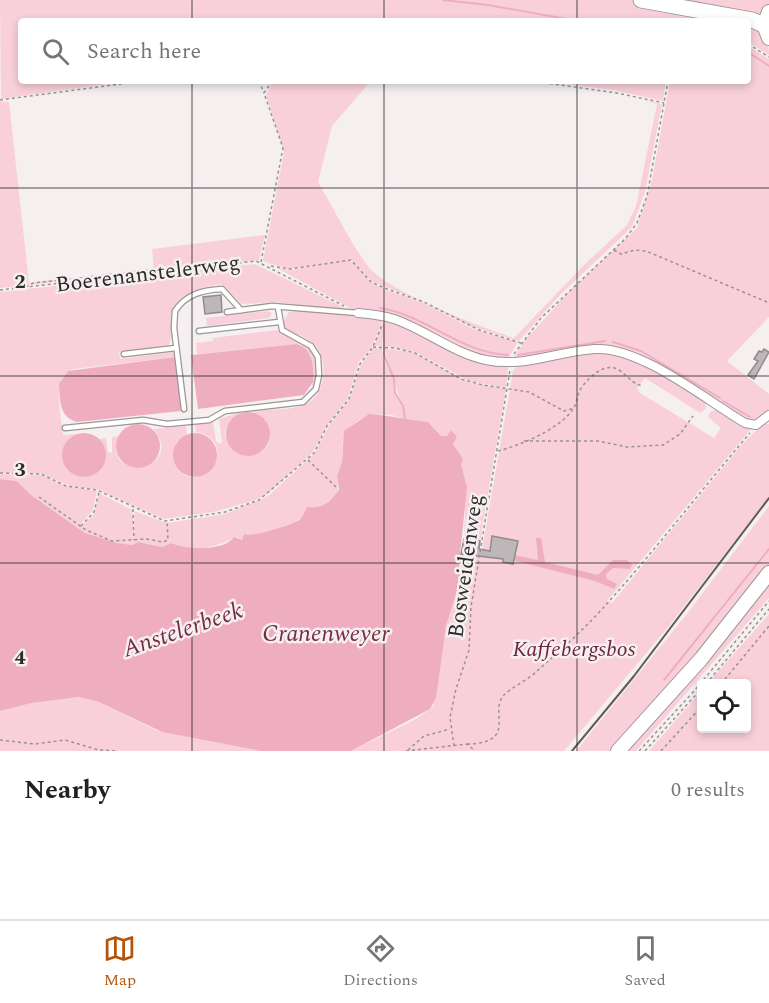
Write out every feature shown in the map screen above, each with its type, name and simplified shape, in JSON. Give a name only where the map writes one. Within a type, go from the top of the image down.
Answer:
[{"type":"highway","points":[[642,0],[741,18]]},
{"type":"highway","points":[[751,20],[767,25]]},
{"type":"main road","points":[[618,751],[701,659],[769,573]]},
{"type":"street","points":[[358,313],[384,316],[473,356],[511,363],[592,349],[624,352],[648,363],[745,423],[756,424],[769,415]]},
{"type":"lane","points":[[184,409],[176,348],[174,313],[177,307],[196,293],[222,289],[241,310]]},
{"type":"lane","points":[[227,312],[278,307],[358,313]]},
{"type":"lane","points":[[65,428],[143,420],[167,424],[209,420],[225,411],[303,402],[316,389],[319,375],[318,357],[311,346],[282,330],[278,307]]},
{"type":"lane","points":[[199,331],[279,322]]},
{"type":"lane","points":[[124,354],[176,348]]},
{"type":"path","points":[[751,46],[769,57]]},
{"type":"path","points":[[0,99],[119,84]]},
{"type":"path","points":[[261,84],[283,148],[261,263]]},
{"type":"path","points":[[264,93],[270,84]]},
{"type":"path","points":[[554,84],[611,92],[665,104]]},
{"type":"path","name":"Bosweidenweg","points":[[454,746],[450,717],[456,689],[470,650],[471,607],[511,363],[521,343],[570,289],[631,233],[640,216],[668,84]]},
{"type":"path","points":[[613,250],[621,254],[646,250],[767,302]]},
{"type":"path","points":[[267,266],[290,269],[351,260],[371,282],[424,302],[469,326],[521,343]]},
{"type":"path","name":"Boerenanstelerweg","points":[[0,290],[261,263],[358,313]]},
{"type":"path","points":[[25,287],[33,284],[120,273],[158,269],[164,272]]},
{"type":"path","points":[[120,273],[121,277]]},
{"type":"path","points":[[0,473],[41,474],[66,486],[99,491],[133,508],[168,521],[225,512],[259,500],[308,459],[330,422],[347,402],[360,364],[373,347],[384,316]]},
{"type":"path","points":[[373,347],[415,353],[468,381],[529,392],[564,411],[573,408]]},
{"type":"path","points":[[497,451],[524,441],[566,420],[579,392],[593,375],[604,369],[616,368],[631,382],[642,386]]},
{"type":"path","points":[[524,441],[598,441],[627,447],[663,445],[680,434],[693,416]]},
{"type":"path","points":[[407,751],[482,743],[494,736],[500,725],[499,707],[504,695],[537,672],[602,609],[756,424]]},
{"type":"path","points":[[308,459],[336,487]]},
{"type":"path","points":[[80,526],[94,512],[99,491]]},
{"type":"path","points":[[39,497],[80,526],[112,541],[163,542],[168,540],[168,521]]},
{"type":"path","points":[[133,508],[134,540]]},
{"type":"path","points":[[639,751],[695,690],[769,601]]},
{"type":"path","points":[[710,679],[769,609]]},
{"type":"path","points":[[725,679],[769,626]]},
{"type":"path","points":[[645,751],[697,694]]},
{"type":"path","points":[[661,751],[697,711]]},
{"type":"path","points":[[407,751],[424,736],[451,728]]},
{"type":"path","points":[[0,740],[35,744],[65,740],[99,750],[118,751]]},
{"type":"path","points":[[467,744],[475,751]]},
{"type":"green space","points":[[0,0],[629,0],[726,18],[18,18],[18,84],[106,84],[1,99]]},
{"type":"green space","points":[[654,0],[769,0],[769,8],[761,20]]},
{"type":"green space","points":[[751,24],[764,35],[769,55],[751,44]]},
{"type":"green space","points":[[751,48],[769,59],[769,317],[727,361],[769,394],[769,411],[761,419],[749,421],[613,347],[513,359],[526,339],[568,293],[637,228],[652,180],[669,84],[751,84]]},
{"type":"green space","points":[[272,84],[368,84],[332,126],[318,182],[348,235],[367,265],[394,286],[436,307],[514,338],[585,264],[627,225],[636,206],[657,104],[637,99],[662,104],[645,192],[632,227],[559,296],[519,341],[470,326],[424,302],[371,281],[352,260],[287,269],[263,261],[284,152],[266,95]]},
{"type":"green space","points":[[568,84],[666,84],[663,101],[612,90]]},
{"type":"green space","points":[[0,101],[9,102],[29,283],[154,268],[152,249],[265,235],[259,260],[0,288]]},
{"type":"green space","points":[[346,260],[355,263],[370,282],[386,290],[424,303],[473,329],[518,342],[509,357],[506,388],[469,381],[415,352],[384,346],[384,323],[382,346],[374,346],[384,319],[352,309],[277,268],[291,270]]},
{"type":"green space","points":[[255,264],[347,309],[324,308],[324,313],[380,318],[382,322],[371,349],[359,362],[348,398],[328,424],[312,453],[266,495],[213,512],[164,519],[99,490],[70,486],[42,474],[0,473],[0,292]],"holes":[[[222,284],[241,304],[276,302],[320,308],[289,312],[283,322],[285,328],[308,339],[319,350],[323,366],[319,392],[302,406],[252,411],[265,423],[268,430],[270,438],[264,450],[246,456],[225,436],[226,428],[241,412],[219,419],[222,442],[220,444],[216,441],[213,422],[195,424],[196,432],[210,438],[217,447],[217,457],[212,467],[203,475],[193,478],[183,474],[174,462],[176,442],[187,434],[186,426],[153,429],[161,443],[160,454],[153,462],[143,466],[131,466],[122,462],[116,452],[118,436],[112,437],[112,453],[108,452],[106,438],[99,439],[102,443],[84,477],[74,475],[69,439],[78,434],[63,435],[59,398],[62,380],[67,373],[74,369],[175,357],[174,352],[120,359],[119,352],[168,346],[175,305],[195,290]]]},
{"type":"green space","points":[[268,311],[272,313],[269,318],[207,326],[206,318]]},
{"type":"green space","points":[[276,330],[302,343],[312,353],[316,373],[312,387],[311,356],[300,344],[197,354],[196,343],[213,341],[213,338]]},
{"type":"green space","points":[[374,347],[382,348],[383,358],[394,380],[395,395],[404,410],[405,419],[392,415],[371,414],[357,421],[343,441],[342,463],[337,476],[338,492],[322,507],[314,509],[292,524],[249,537],[244,534],[242,540],[236,537],[205,548],[188,548],[171,543],[162,547],[138,542],[131,545],[111,542],[85,533],[31,495],[17,481],[0,479],[0,474],[41,475],[66,486],[97,491],[93,510],[81,524],[83,525],[94,514],[99,493],[132,510],[135,538],[134,511],[167,523],[225,514],[267,497],[314,454],[330,424],[350,398],[361,365]]},
{"type":"green space","points":[[384,348],[415,353],[468,382],[506,389],[480,541],[464,539],[466,483],[461,464],[462,458],[453,444],[450,431],[447,436],[440,436],[428,422],[406,419]]},
{"type":"green space","name":"Kaffebergsbos","points":[[589,353],[622,357],[637,362],[664,375],[705,401],[706,409],[700,413],[645,378],[637,388],[640,393],[714,438],[721,428],[708,417],[710,412],[716,410],[751,429],[607,601],[612,603],[743,443],[763,424],[769,424],[769,497],[669,626],[564,751],[351,751],[416,719],[433,707],[446,626],[461,576],[461,554],[503,559],[503,562],[513,564],[518,541],[493,536],[490,551],[482,550],[513,371],[518,365]]},
{"type":"green space","points":[[769,506],[769,566],[726,621],[612,751],[576,751],[686,615]]},
{"type":"green space","points":[[769,580],[769,598],[636,751],[624,751]]},
{"type":"green space","points":[[769,614],[769,751],[649,751],[697,696],[697,733],[751,733],[751,679],[712,679]]},
{"type":"green space","points":[[79,697],[99,702],[158,731],[261,751],[0,751],[0,711],[32,703]]},
{"type":"water","points":[[297,344],[306,350],[313,365],[313,382],[304,395],[198,409],[191,355]]},
{"type":"water","points":[[175,357],[181,411],[77,422],[71,420],[64,412],[60,402],[59,384],[68,371]]},
{"type":"water","points":[[248,412],[257,413],[264,418],[269,425],[269,443],[264,450],[257,455],[248,456],[239,455],[232,450],[227,443],[226,434],[227,425],[232,418],[239,413]]},
{"type":"water","name":"Cranenweyer","points":[[369,414],[428,422],[441,436],[447,436],[451,430],[457,437],[453,444],[463,459],[461,464],[467,487],[459,564],[461,578],[446,626],[436,698],[430,709],[351,751],[261,751],[162,732],[99,702],[79,697],[32,703],[0,711],[0,479],[17,481],[31,495],[85,533],[132,545],[138,542],[162,547],[171,543],[196,548],[214,547],[229,542],[234,537],[242,540],[244,534],[263,533],[288,525],[301,518],[307,507],[318,507],[329,502],[339,490],[337,476],[342,462],[344,431]]},
{"type":"water","points":[[138,424],[147,425],[154,430],[159,437],[159,455],[154,462],[147,467],[138,468],[129,467],[122,462],[117,455],[116,446],[117,437],[122,430],[129,425]]},
{"type":"water","points":[[84,433],[99,440],[106,455],[99,470],[84,477],[69,470],[62,455],[69,440]]},
{"type":"water","points":[[195,433],[204,434],[211,439],[216,446],[216,464],[211,471],[204,476],[195,477],[186,476],[179,471],[174,464],[173,455],[174,446],[179,439],[186,434]]},
{"type":"water","points":[[536,538],[541,538],[545,562],[598,575],[613,560],[627,560],[632,565],[630,569],[613,568],[606,574],[607,579],[617,584],[614,589],[595,581],[504,558],[515,555],[538,560]]},
{"type":"building","points":[[221,295],[222,312],[205,314],[203,297]]},
{"type":"building","points":[[764,349],[769,352],[754,379],[748,375],[758,361],[754,359],[759,351],[762,352]]},
{"type":"building","points":[[492,536],[518,541],[513,564],[503,562],[503,559],[461,554],[464,539],[480,541],[479,549],[490,551]]},
{"type":"waterway","points":[[443,0],[488,5],[561,18]]},
{"type":"waterway","points":[[751,54],[769,66]]},
{"type":"waterway","points":[[380,308],[413,318],[474,348],[508,355]]},
{"type":"waterway","points":[[384,324],[384,355],[394,379],[395,393],[403,406],[405,419]]},
{"type":"waterway","points":[[518,355],[605,341]]},
{"type":"waterway","points":[[613,342],[641,351],[720,398]]},
{"type":"waterway","points":[[723,401],[750,417]]},
{"type":"waterway","name":"Anstelerbeek","points":[[664,680],[769,549]]},
{"type":"railway","points":[[572,751],[634,676],[769,498]]}]
